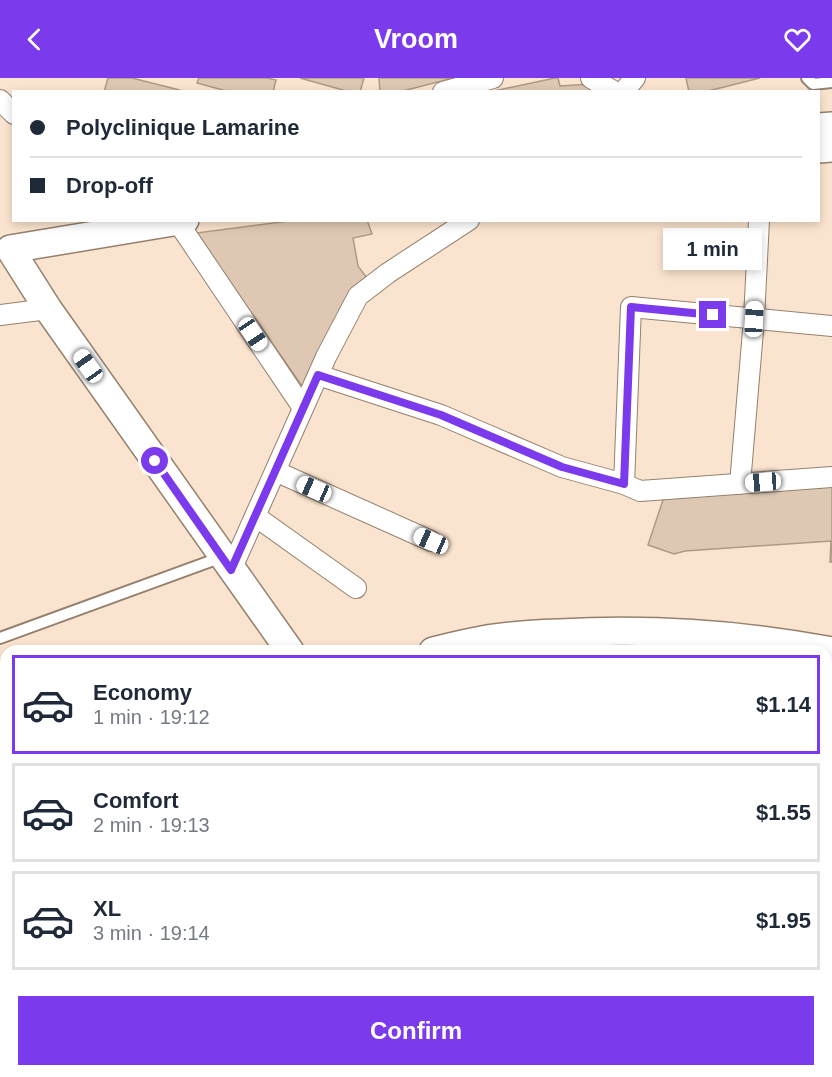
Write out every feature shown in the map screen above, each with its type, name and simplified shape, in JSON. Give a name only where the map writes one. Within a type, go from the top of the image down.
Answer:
[{"type":"main road","points":[[166,222],[120,225],[5,244],[48,309],[286,645]]},
{"type":"main road","points":[[460,645],[537,634],[645,631],[699,634],[798,645]]},
{"type":"street","points":[[450,90],[493,78]]},
{"type":"street","points":[[591,78],[612,90]]},
{"type":"street","points":[[625,90],[635,78]]},
{"type":"street","points":[[0,100],[12,112]]},
{"type":"street","points":[[182,222],[303,408]]},
{"type":"street","points":[[227,563],[255,516],[318,375],[358,296],[388,273],[466,222]]},
{"type":"street","points":[[740,484],[754,319],[759,222]]},
{"type":"street","points":[[624,484],[631,307],[832,326]]},
{"type":"street","points":[[0,315],[48,309]]},
{"type":"street","points":[[318,375],[441,415],[562,467],[624,484],[640,491],[832,477]]},
{"type":"street","points":[[275,471],[431,541]]},
{"type":"street","points":[[255,516],[356,588]]},
{"type":"lane","points":[[807,78],[813,84],[832,82]]},
{"type":"lane","points":[[0,638],[227,563]]},
{"type":"building","points":[[108,78],[132,78],[180,90],[105,90]]},
{"type":"building","points":[[199,78],[276,80],[274,90],[223,90],[197,83]]},
{"type":"building","points":[[300,78],[364,78],[361,90],[343,90]]},
{"type":"building","points":[[379,78],[453,78],[407,90],[380,90]]},
{"type":"building","points":[[555,78],[558,78],[560,86],[591,84],[591,90],[498,90]]},
{"type":"building","points":[[686,78],[760,78],[712,90],[689,90]]},
{"type":"building","points":[[281,222],[368,222],[372,234],[353,238],[358,266],[367,278],[304,389],[196,233]]},
{"type":"building","points":[[832,486],[832,562],[830,562],[831,541],[685,551],[674,554],[648,545],[664,497]]},
{"type":"route","points":[[155,461],[231,570],[318,375],[441,415],[562,467],[624,484],[631,307],[713,315]]}]
